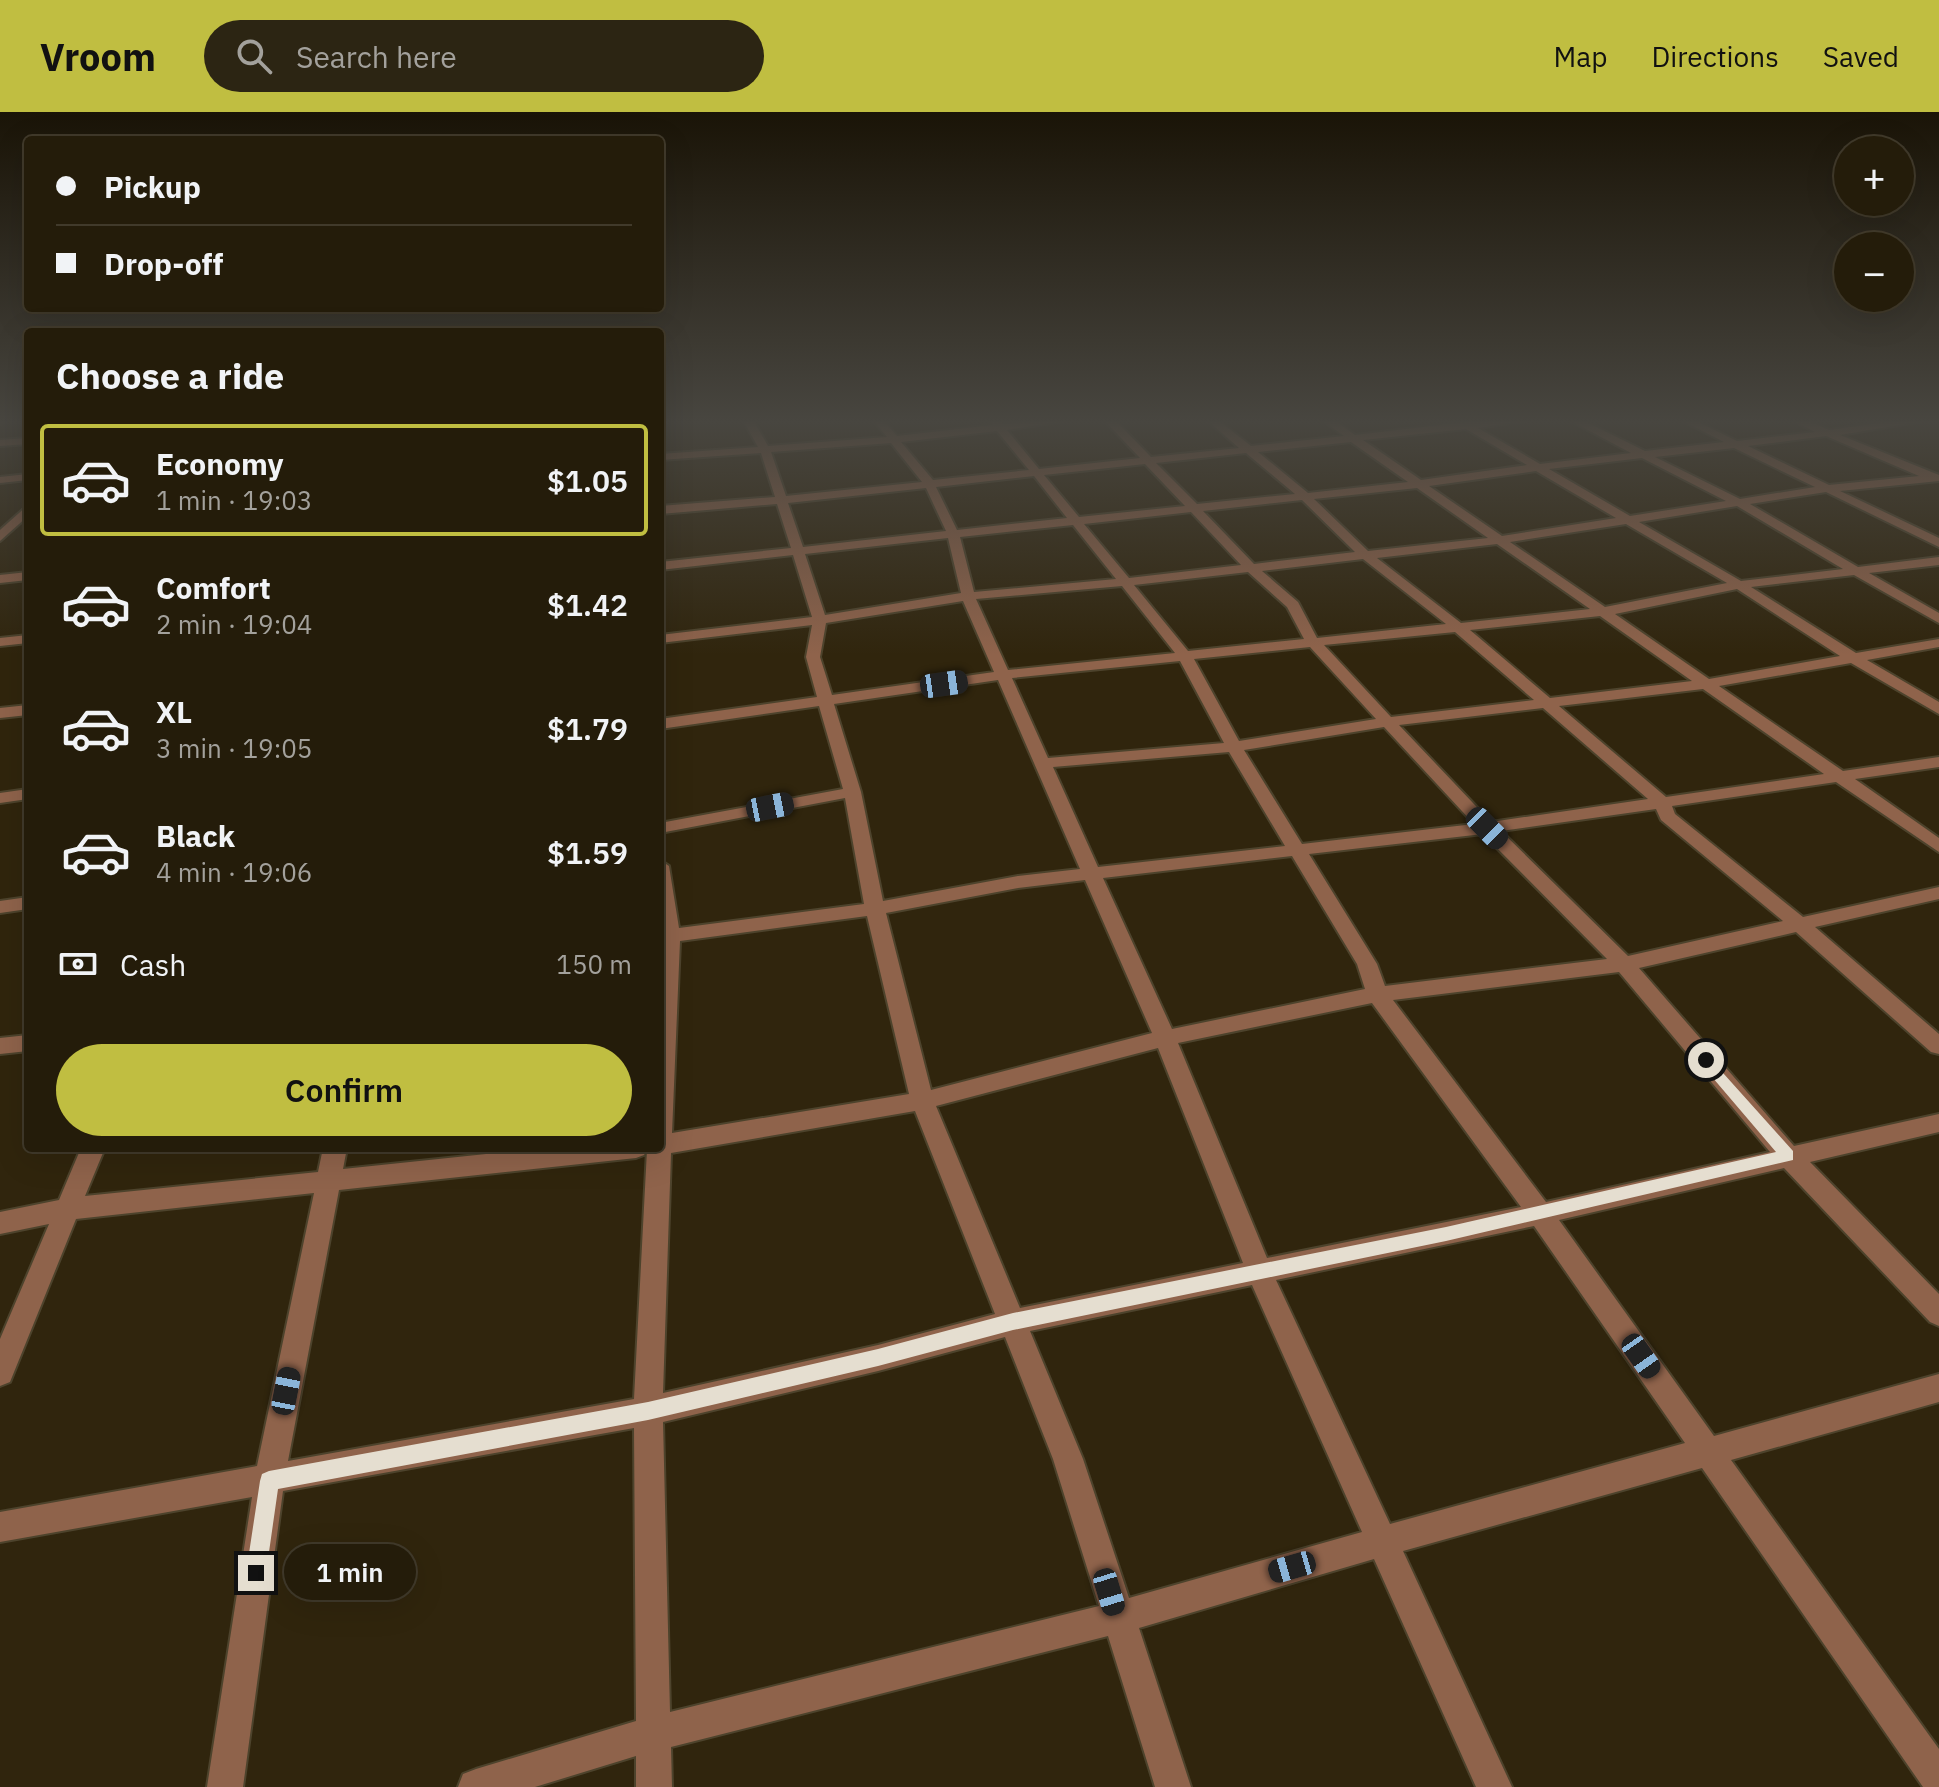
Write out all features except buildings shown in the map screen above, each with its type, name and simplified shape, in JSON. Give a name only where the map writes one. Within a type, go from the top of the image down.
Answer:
[{"type":"street","points":[[664,510],[799,498]]},
{"type":"street","points":[[936,498],[954,536],[968,596],[1165,1038],[1260,1274],[1494,1787]]},
{"type":"street","points":[[1056,498],[1128,582],[1184,655],[1234,747],[1367,964],[1377,994],[1709,1450],[1939,1779]]},
{"type":"street","points":[[1185,498],[1252,569],[1293,605],[1312,641],[1487,828],[1624,964],[1788,1156],[1939,1313]]},
{"type":"street","points":[[664,566],[1287,498]]},
{"type":"street","points":[[1307,498],[1364,554],[1459,628],[1547,703],[1662,802],[1667,816],[1799,924],[1939,1046]]},
{"type":"street","points":[[1438,498],[1939,846]]},
{"type":"street","points":[[1590,498],[1739,585],[1781,615],[1939,709]]},
{"type":"street","points":[[1730,498],[1864,572],[1939,619]]},
{"type":"street","points":[[664,639],[820,620],[968,596],[1252,569],[1499,540],[1625,518],[1774,498]]},
{"type":"street","points":[[1851,498],[1939,543]]},
{"type":"street","points":[[783,500],[820,620],[813,657],[852,792],[875,909],[922,1101],[1068,1459],[1173,1787]]},
{"type":"street","points":[[3,532],[24,513]]},
{"type":"street","points":[[3,532],[24,528]]},
{"type":"street","points":[[664,723],[1002,675],[1603,612],[1739,585],[1939,561]]},
{"type":"street","points":[[0,579],[24,576]]},
{"type":"street","points":[[0,642],[24,639]]},
{"type":"street","points":[[1044,763],[1234,747],[1386,722],[1705,684],[1939,643]]},
{"type":"street","points":[[0,713],[24,710]]},
{"type":"street","points":[[664,976],[665,936],[875,909],[1018,882],[1487,828],[1939,762]]},
{"type":"street","points":[[664,827],[852,792]]},
{"type":"street","points":[[0,798],[24,795]]},
{"type":"street","points":[[664,1146],[922,1101],[1165,1038],[1377,994],[1624,964],[1939,893]]},
{"type":"street","points":[[0,907],[24,904]]},
{"type":"street","points":[[0,1046],[24,1043]]},
{"type":"street","points":[[0,1527],[648,1411],[878,1358],[1013,1322],[1260,1274],[1540,1214],[1939,1123]]},
{"type":"street","points":[[0,1372],[91,1152]]},
{"type":"street","points":[[225,1787],[269,1481],[334,1152]]},
{"type":"street","points":[[0,1223],[67,1209],[601,1152]]},
{"type":"street","points":[[654,1787],[648,1411],[660,1152]]},
{"type":"street","points":[[476,1787],[652,1734],[1117,1618],[1939,1388]]},
{"type":"route","points":[[256,1573],[269,1481],[648,1411],[878,1358],[1013,1322],[1260,1274],[1540,1214],[1788,1156],[1706,1060]]}]
